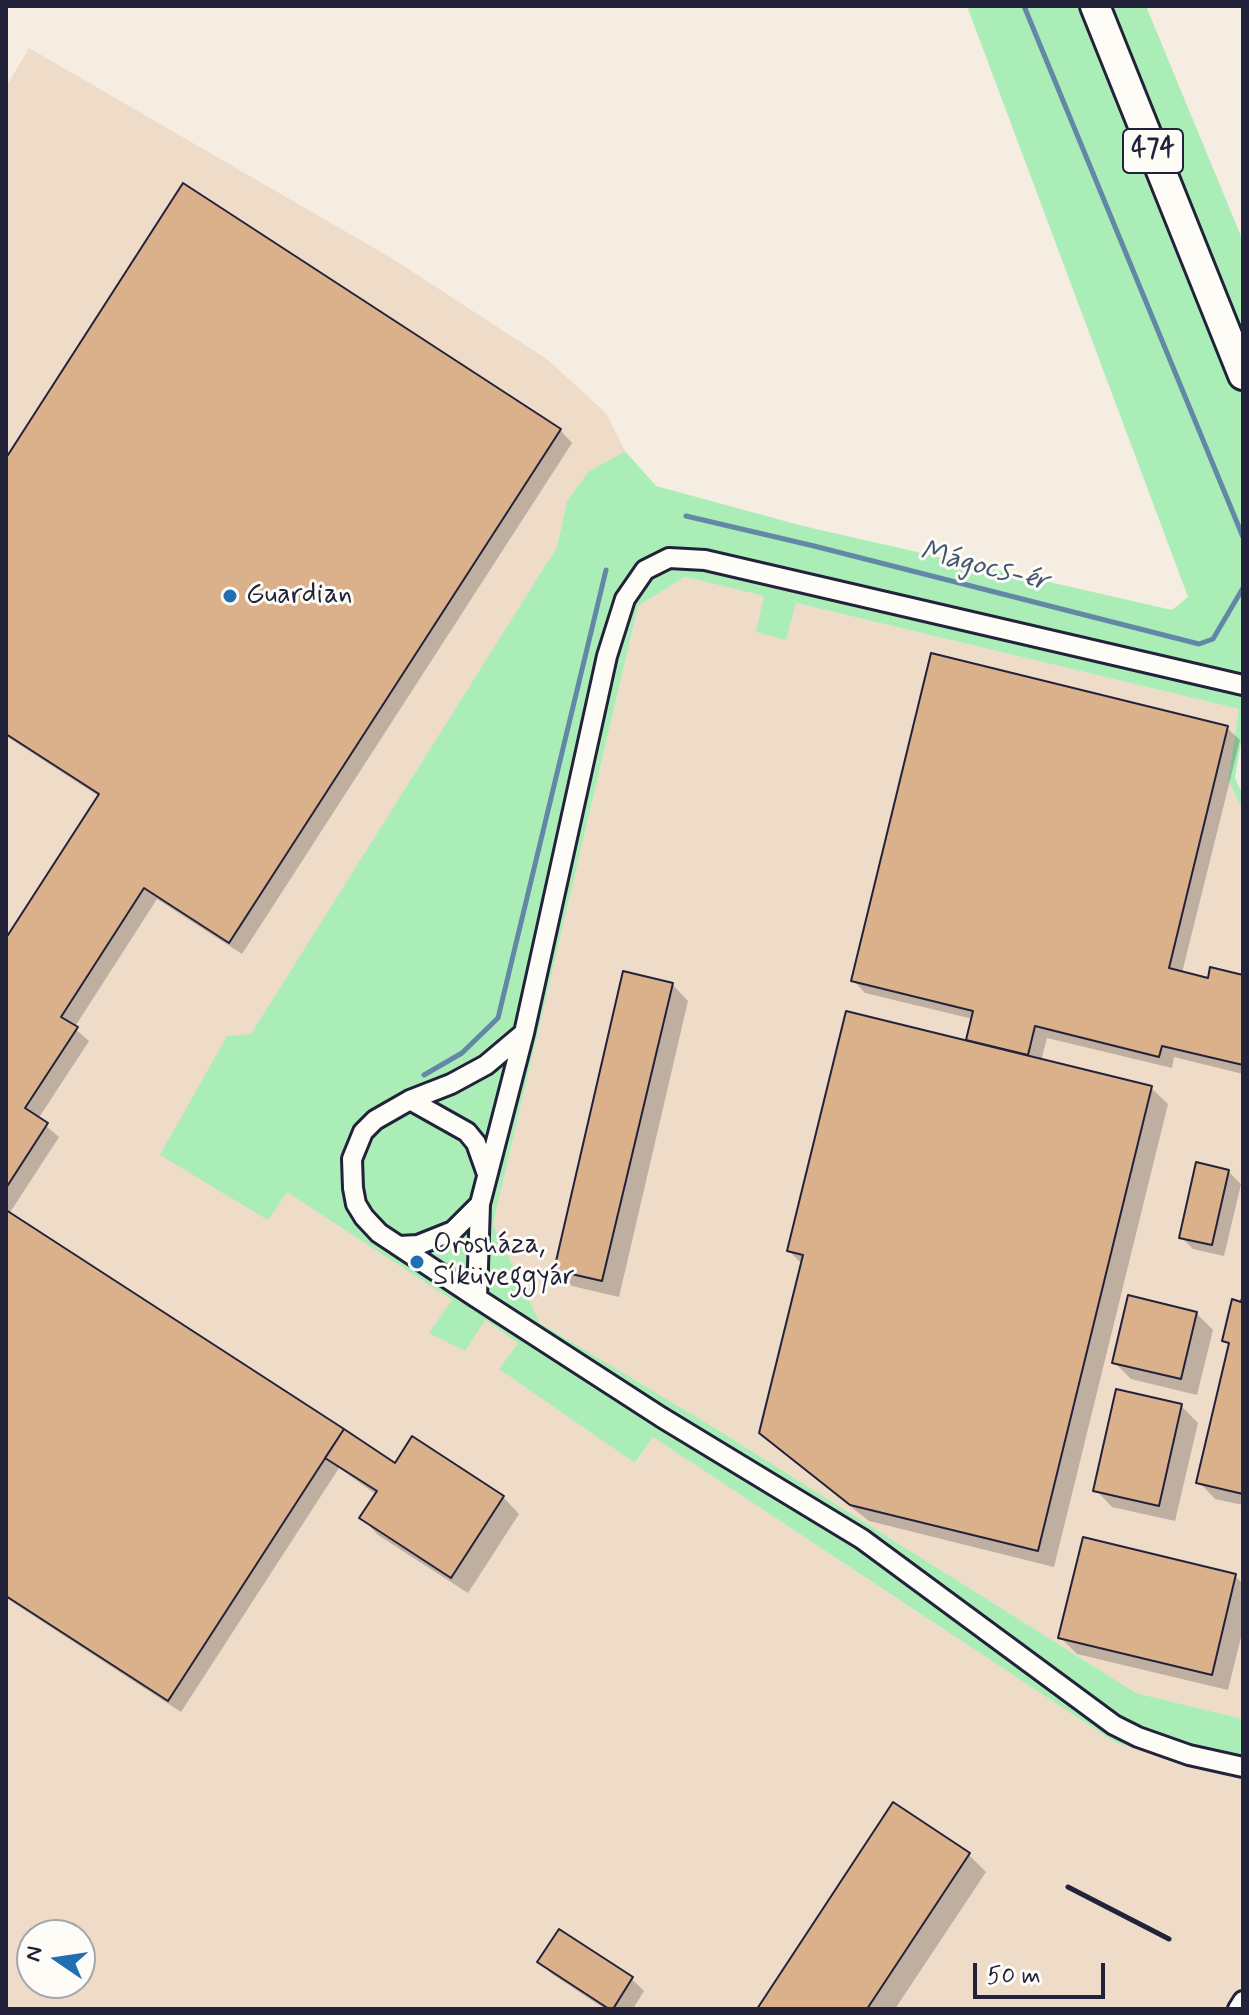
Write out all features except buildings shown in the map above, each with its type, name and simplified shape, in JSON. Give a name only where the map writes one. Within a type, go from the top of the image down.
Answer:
[{"type":"main road","name":"474","points":[[1095,6],[1243,375]]},
{"type":"street","points":[[477,1298],[480,1204],[524,1033],[607,656],[631,587],[645,570],[660,561],[681,557],[705,560],[1243,685]]},
{"type":"street","points":[[524,1033],[486,1065],[451,1084],[410,1100],[375,1120],[363,1132],[352,1159],[353,1188],[356,1204],[379,1233],[661,1417],[862,1539],[1114,1725],[1176,1750],[1243,1767]]},
{"type":"street","points":[[410,1100],[467,1132],[476,1143],[487,1175]]},
{"type":"street","points":[[399,1246],[418,1245],[446,1235],[464,1222],[480,1204]]},
{"type":"street","points":[[1238,2009],[1243,2001]]},
{"type":"shaded area","points":[[29,48],[393,259],[548,360],[606,413],[625,451],[588,472],[567,501],[557,547],[251,1035],[227,1036],[268,1219],[286,1191],[452,1300],[430,1333],[485,1320],[518,1343],[499,1369],[636,1463],[653,1437],[1116,1743],[1243,1777],[1243,2009],[6,2009],[6,87]]},
{"type":"shaded area","points":[[685,577],[764,596],[786,640],[795,603],[1239,709],[1228,779],[1243,811],[1243,1719],[1136,1693],[718,1430],[540,1323],[493,1224],[638,606]]},
{"type":"green space","points":[[967,6],[1146,6],[1243,241],[1243,730],[1235,778],[1243,795],[1243,811],[1228,779],[1239,709],[796,603],[786,640],[756,632],[764,596],[685,577],[638,606],[493,1224],[540,1323],[718,1430],[1136,1693],[1243,1719],[1243,1777],[1116,1743],[653,1437],[635,1463],[499,1369],[518,1343],[485,1320],[465,1351],[429,1333],[452,1300],[287,1192],[268,1220],[160,1155],[227,1036],[251,1034],[557,547],[567,501],[588,472],[625,451],[656,486],[803,526],[1172,610],[1188,597]]},
{"type":"waterway","name":"Mágocs-ér","points":[[1024,6],[1243,537]]},
{"type":"waterway","name":"Mágocs-ér","points":[[686,516],[1199,644],[1213,639],[1243,588]]},
{"type":"waterway","points":[[424,1075],[462,1053],[498,1018],[606,570]]},
{"type":"railway","points":[[1068,1887],[1169,1939]]},
{"type":"place","name":"Guardian","points":[[230,596]]},
{"type":"place","name":"Orosháza, Síküveggyár","points":[[417,1262]]}]
